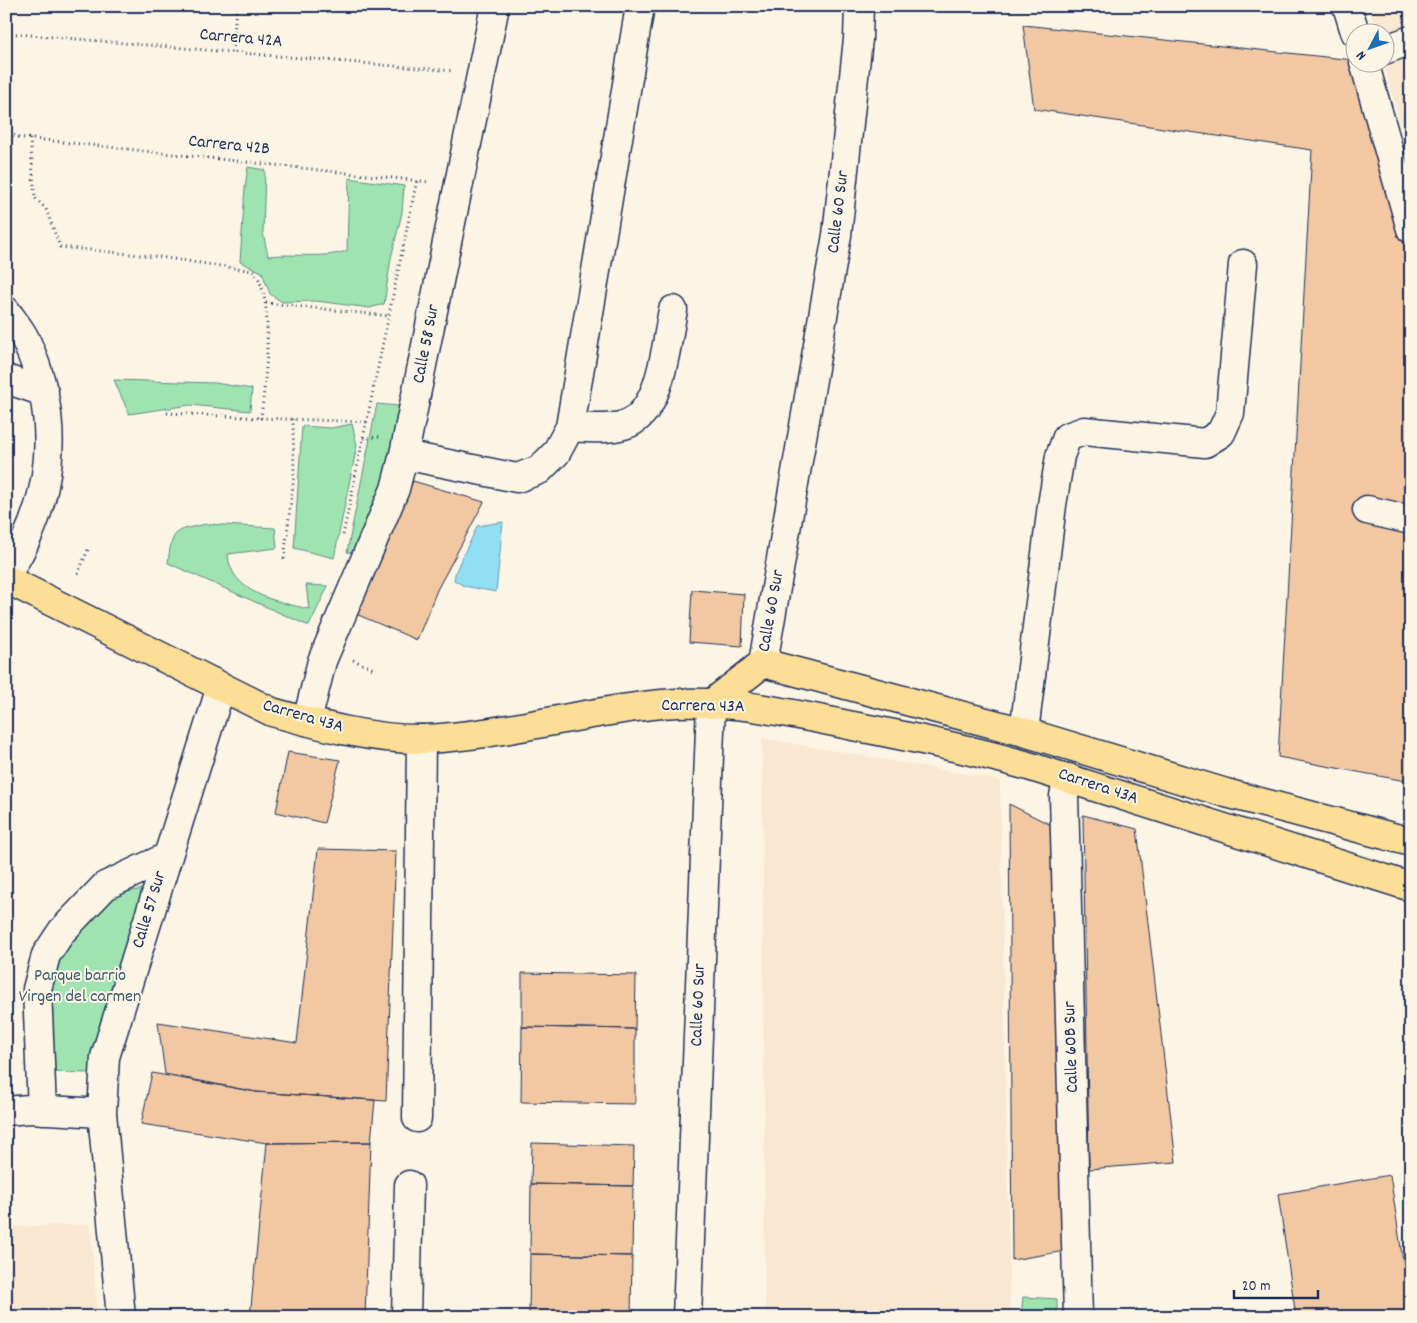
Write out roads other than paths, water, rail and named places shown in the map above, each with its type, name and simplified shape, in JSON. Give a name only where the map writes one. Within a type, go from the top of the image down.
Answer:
[{"type":"main road","name":"Carrera 43A","points":[[6,579],[272,712],[306,721],[384,736],[421,739],[464,736],[663,704],[711,704],[772,709],[962,748],[1068,778],[1411,887]]},
{"type":"main road","name":"Calle 60 Sur","points":[[711,704],[763,663]]},
{"type":"main road","name":"Carrera 43A","points":[[763,663],[1024,732],[1226,793],[1411,842]]},
{"type":"street","name":"Calle 58 Sur","points":[[306,721],[319,669],[396,489],[494,6]]},
{"type":"street","points":[[404,455],[517,478],[539,470],[556,453],[570,427],[640,6]]},
{"type":"street","name":"Calle 60 Sur","points":[[763,663],[838,235],[858,39],[859,6]]},
{"type":"street","points":[[1347,6],[1352,22]]},
{"type":"street","points":[[1394,46],[1411,40]]},
{"type":"street","points":[[1367,72],[1409,214]]},
{"type":"street","points":[[1024,732],[1052,505],[1060,456],[1067,437],[1084,430],[1205,443],[1221,433],[1230,413],[1243,264]]},
{"type":"street","points":[[570,427],[625,425],[641,415],[657,391],[673,310]]},
{"type":"street","points":[[6,311],[26,342],[44,392],[49,427],[48,453],[41,496],[32,531],[24,549],[6,574]]},
{"type":"street","points":[[6,379],[44,392]]},
{"type":"street","points":[[1366,510],[1411,520]]},
{"type":"street","name":"Calle 57 Sur","points":[[121,1317],[102,1113],[105,1057],[221,687]]},
{"type":"street","name":"Calle 60 Sur","points":[[687,1317],[711,704]]},
{"type":"street","points":[[417,1118],[421,739]]},
{"type":"street","name":"Calle 60B Sur","points":[[1068,778],[1064,796],[1078,1317]]},
{"type":"street","points":[[42,1110],[37,989],[46,956],[62,930],[105,886],[167,857]]},
{"type":"street","points":[[6,1111],[42,1110],[102,1113]]},
{"type":"street","points":[[406,1317],[409,1186]]},
{"type":"water","points":[[503,522],[496,592],[464,586],[454,580],[457,568],[477,526]]},
{"type":"park label","name":"Parque barrio Virgen del carmen","points":[[80,986]]}]
